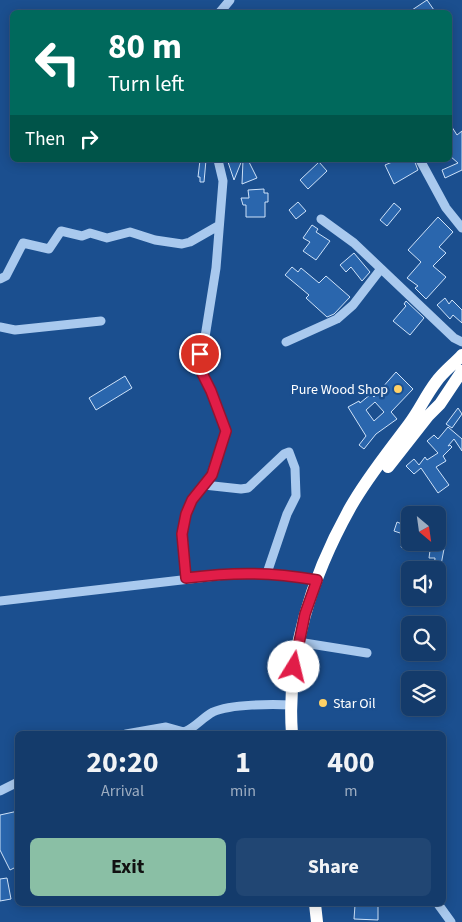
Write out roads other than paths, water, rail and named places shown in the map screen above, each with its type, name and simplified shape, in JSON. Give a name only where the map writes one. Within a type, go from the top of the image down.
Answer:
[{"type":"highway","points":[[292,731],[292,705],[298,642],[305,614],[317,580],[350,508],[417,414],[437,380],[462,355]]},
{"type":"highway","points":[[342,526],[428,416],[440,404],[462,370]]},
{"type":"highway","points":[[315,906],[317,922]]},
{"type":"street","points":[[222,10],[230,0]]},
{"type":"street","points":[[186,578],[182,534],[186,514],[192,500],[212,475],[226,431],[211,391],[201,371],[199,360],[205,337],[216,268],[223,181],[218,162]]},
{"type":"street","points":[[421,162],[446,208],[462,228]]},
{"type":"street","points":[[321,218],[354,243],[380,270],[400,285],[454,338],[462,342]]},
{"type":"street","points":[[0,280],[6,276],[23,243],[49,250],[61,231],[82,236],[90,233],[107,238],[130,232],[154,240],[182,244],[190,242],[218,226]]},
{"type":"street","points":[[286,342],[337,319],[353,305],[380,270]]},
{"type":"street","points":[[0,327],[15,330],[102,321]]},
{"type":"street","points":[[204,485],[241,490],[248,488],[284,454],[289,452],[295,468],[296,496],[287,514],[267,573]]},
{"type":"street","points":[[0,601],[234,573],[267,573],[317,580]]},
{"type":"street","points":[[298,642],[367,653]]},
{"type":"street","points":[[185,731],[204,717],[222,709],[270,704],[292,705]]},
{"type":"street","points":[[143,731],[166,727],[180,731]]},
{"type":"street","points":[[0,791],[15,784]]},
{"type":"street","points":[[439,906],[451,922]]},
{"type":"place","name":"Pure Wood Shop","points":[[398,389]]},
{"type":"place","name":"Star Oil","points":[[323,703]]}]
